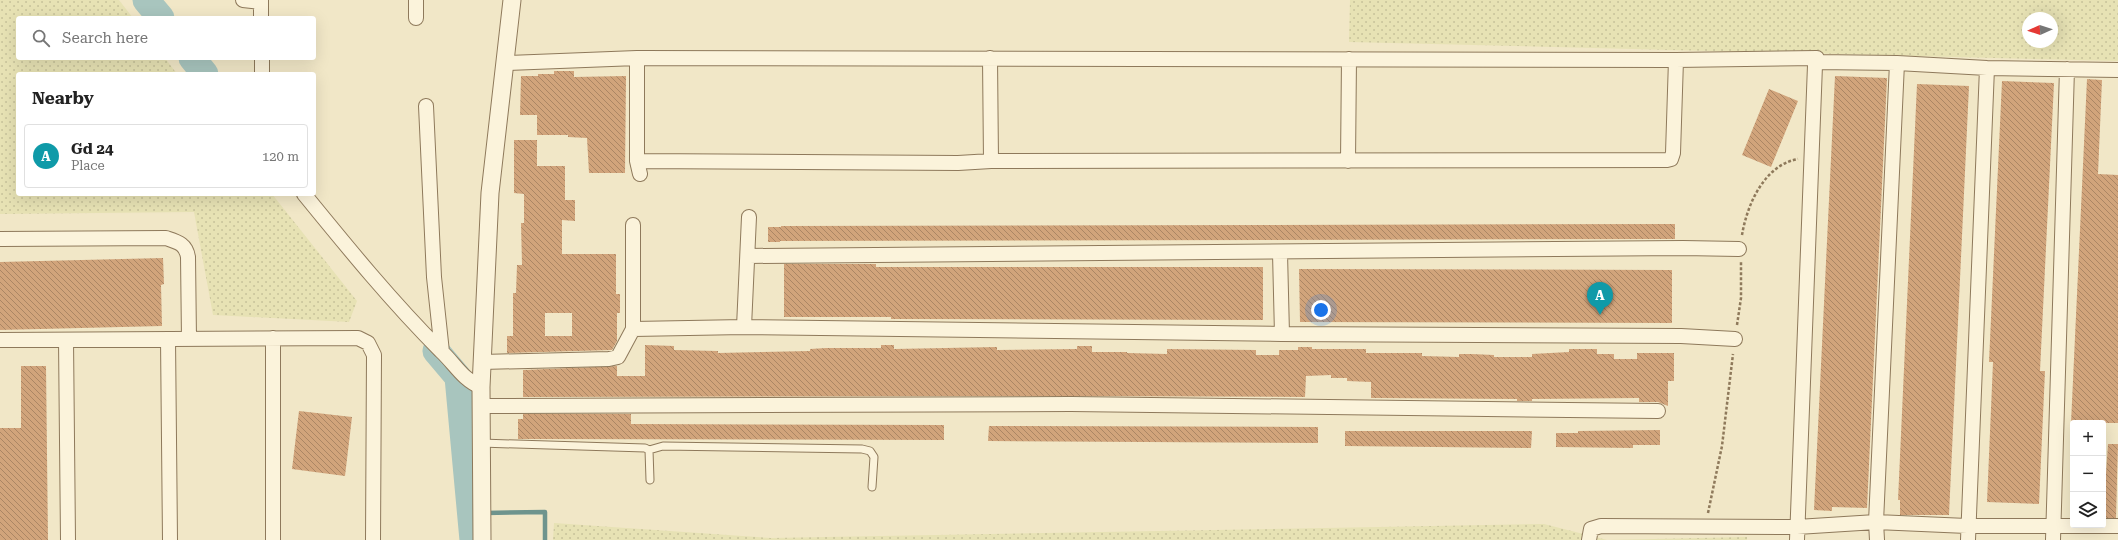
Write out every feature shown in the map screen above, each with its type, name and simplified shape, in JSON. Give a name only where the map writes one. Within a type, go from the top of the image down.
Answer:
[{"type":"street","points":[[243,0],[261,1],[261,16]]},
{"type":"street","points":[[416,0],[416,18]]},
{"type":"street","points":[[481,388],[490,362],[490,193],[512,63],[512,0]]},
{"type":"street","points":[[512,63],[637,58],[1676,60],[1817,58],[1815,65],[1797,534]]},
{"type":"street","points":[[637,58],[637,161],[640,174]]},
{"type":"street","points":[[990,58],[991,161]]},
{"type":"street","points":[[1348,161],[1350,59]]},
{"type":"street","points":[[262,60],[262,72]]},
{"type":"street","points":[[637,161],[958,163],[991,161],[1667,160],[1671,159],[1672,153],[1676,60]]},
{"type":"street","points":[[1817,62],[1897,63],[1987,68],[2118,70]]},
{"type":"street","points":[[1877,540],[1876,522],[1897,63]]},
{"type":"street","points":[[1967,533],[1987,68]]},
{"type":"street","points":[[2053,533],[2067,69]]},
{"type":"street","points":[[426,106],[434,277],[442,352]]},
{"type":"street","points":[[306,196],[416,327],[442,352],[466,379],[481,388],[489,406],[481,443],[482,540]]},
{"type":"street","points":[[744,327],[749,256],[749,217]]},
{"type":"street","points":[[490,362],[613,359],[618,357],[633,329],[633,225]]},
{"type":"street","points":[[0,238],[166,238],[177,241],[183,245],[188,257],[190,339]]},
{"type":"street","points":[[749,256],[1280,253],[1683,248],[1740,249]]},
{"type":"street","points":[[1280,253],[1282,334]]},
{"type":"street","points":[[633,329],[744,327],[1282,334],[1673,336],[1735,339]]},
{"type":"street","points":[[273,338],[273,540]]},
{"type":"street","points":[[0,340],[358,338],[368,343],[374,355],[373,540]]},
{"type":"street","points":[[168,339],[170,540]]},
{"type":"street","points":[[66,340],[68,540]]},
{"type":"street","points":[[489,406],[1071,404],[1658,411]]},
{"type":"street","points":[[1589,540],[1591,529],[1601,526],[1706,526],[1797,534],[1876,522],[1967,533],[2053,533],[2118,526]]},
{"type":"lane","points":[[481,443],[645,448],[649,450],[663,446],[862,448],[870,451],[874,457],[872,487]]},
{"type":"lane","points":[[649,450],[650,480]]},
{"type":"path","points":[[1706,526],[1722,446],[1730,367],[1741,298],[1742,274],[1740,249],[1749,210],[1760,186],[1773,170],[1792,160],[1812,160]]},
{"type":"shaded area","points":[[0,0],[119,0],[131,16],[16,16],[16,60],[166,60],[176,72],[16,72],[16,196],[274,196],[357,301],[349,322],[213,315],[194,212],[0,214]]},
{"type":"shaded area","points":[[1350,0],[2118,0],[2118,61],[1349,42]]},
{"type":"shaded area","points":[[554,523],[771,538],[1544,524],[1607,540],[553,540]]},
{"type":"shaded area","points":[[1747,537],[1747,540],[1607,540]]},
{"type":"building","points":[[554,71],[574,71],[574,77],[626,76],[625,173],[589,173],[587,138],[568,137],[568,135],[537,135],[537,115],[520,115],[521,76],[554,74]]},
{"type":"building","points":[[1835,76],[1887,78],[1867,508],[1832,507],[1832,511],[1814,510]]},
{"type":"building","points":[[2087,79],[2102,80],[2098,174],[2118,175],[2118,423],[2106,423],[2106,420],[2071,420]]},
{"type":"building","points":[[2002,81],[2054,83],[2040,371],[2045,371],[2039,504],[1987,502],[1993,362],[1989,362]]},
{"type":"building","points":[[1917,84],[1969,86],[1949,515],[1900,515],[1900,500],[1898,500]]},
{"type":"building","points":[[1769,89],[1798,101],[1771,167],[1742,155]]},
{"type":"building","points":[[514,140],[537,140],[537,166],[565,166],[565,200],[575,200],[575,221],[562,220],[562,254],[616,254],[616,294],[620,294],[620,313],[617,313],[617,341],[612,350],[507,353],[507,336],[513,336],[513,293],[516,293],[517,265],[522,265],[521,223],[524,223],[524,194],[514,193]],"holes":[[[545,313],[572,313],[572,336],[545,336]]]},
{"type":"building","points":[[1675,224],[1675,239],[768,242],[768,227],[781,226]]},
{"type":"building","points":[[163,258],[164,284],[161,285],[162,326],[0,330],[0,262]]},
{"type":"building","points":[[784,264],[876,264],[876,267],[1263,267],[1263,320],[891,319],[891,317],[784,317]]},
{"type":"building","points":[[1299,269],[1672,270],[1672,323],[1300,322]]},
{"type":"building","points":[[645,345],[674,346],[674,350],[718,351],[718,353],[810,351],[810,349],[826,348],[881,348],[881,345],[894,345],[894,349],[997,347],[997,350],[1077,349],[1077,346],[1092,346],[1092,352],[1167,354],[1167,349],[1256,350],[1256,355],[1279,355],[1279,350],[1298,350],[1298,347],[1312,347],[1312,349],[1366,349],[1366,353],[1422,353],[1422,356],[1459,357],[1459,354],[1471,354],[1494,355],[1494,357],[1532,357],[1532,354],[1569,352],[1569,349],[1597,349],[1597,354],[1614,354],[1614,359],[1637,359],[1637,353],[1674,353],[1674,381],[1668,381],[1668,406],[1658,402],[1639,402],[1639,398],[1532,399],[1532,401],[1517,401],[1517,399],[1371,398],[1371,382],[1347,381],[1347,378],[1331,378],[1331,375],[1306,376],[1305,397],[523,397],[523,370],[617,366],[617,376],[645,376]]},
{"type":"building","points":[[21,366],[46,366],[48,540],[0,540],[0,428],[21,428]]},
{"type":"building","points":[[299,411],[352,417],[345,476],[292,469]]},
{"type":"building","points":[[523,414],[631,414],[631,424],[944,425],[944,440],[518,439],[518,419],[523,419]]},
{"type":"building","points":[[989,426],[1318,427],[1318,443],[988,441]]},
{"type":"building","points":[[1660,430],[1660,445],[1633,445],[1633,448],[1556,447],[1556,433],[1578,433],[1578,431]]},
{"type":"building","points":[[1345,431],[1532,431],[1531,448],[1345,446]]},
{"type":"building","points":[[2108,444],[2118,444],[2116,518],[2106,518]]},
{"type":"waterway","points":[[146,0],[159,16]]},
{"type":"waterway","points":[[194,60],[203,72]]},
{"type":"waterway","points":[[436,351],[458,377],[473,540]]},
{"type":"waterway","points":[[485,513],[545,512],[545,540]]},
{"type":"place","name":"Gd 24","points":[[1600,315]]}]
